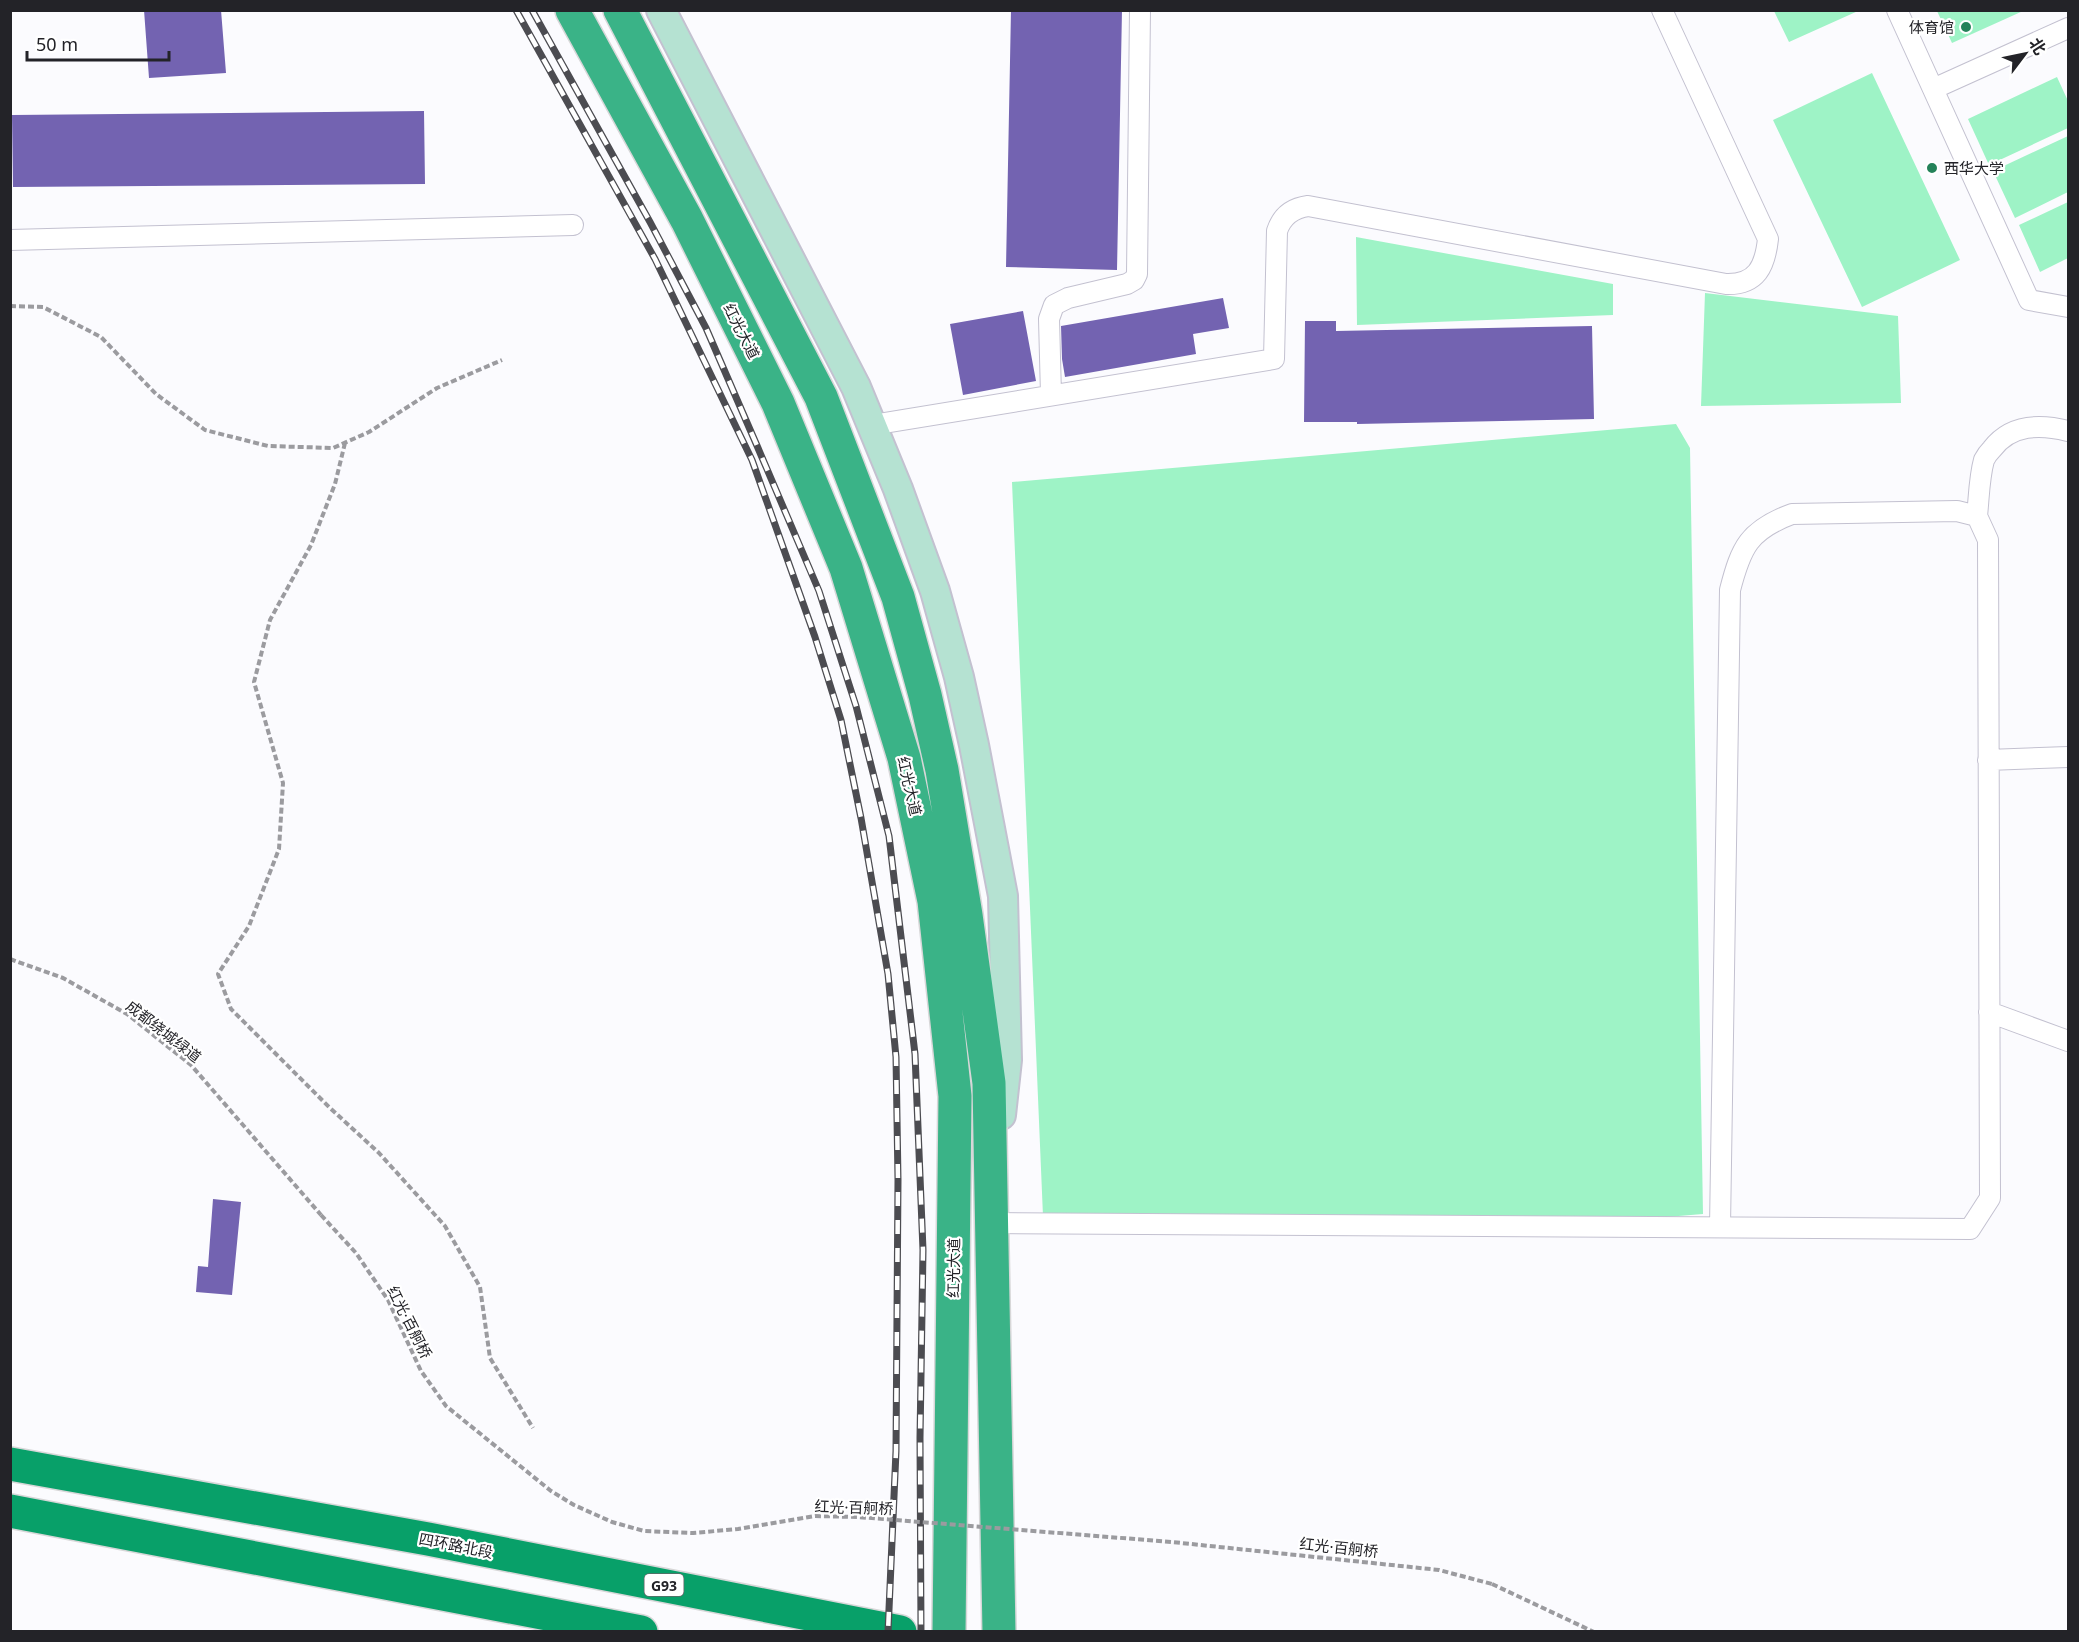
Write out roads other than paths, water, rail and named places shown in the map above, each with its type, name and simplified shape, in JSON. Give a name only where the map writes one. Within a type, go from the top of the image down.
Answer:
[{"type":"highway","name":"红光大道","points":[[572,10],[687,220],[778,403],[846,568],[904,758],[934,901],[955,1096],[949,1632]]},
{"type":"highway","points":[[620,10],[821,397],[898,597],[925,695],[939,759],[966,915],[988,1083],[999,1632]]},
{"type":"highway","name":"四环路北段","points":[[10,1464],[428,1539],[900,1632]]},
{"type":"highway","points":[[10,1511],[641,1632]]},
{"type":"main road","points":[[661,10],[856,387],[898,489],[931,581],[956,667],[974,745],[1003,896],[1007,1060],[991,1212]]},
{"type":"street","points":[[1051,395],[1049,319],[1054,305],[1068,298],[1127,284],[1136,277],[1140,10]]},
{"type":"street","points":[[872,425],[1274,359],[1276,231],[1285,216],[1302,207],[1320,208],[1726,284],[1747,281],[1761,267],[1768,239],[1662,10]]},
{"type":"street","points":[[1897,10],[2028,300],[2068,307]]},
{"type":"street","points":[[1933,89],[2068,28]]},
{"type":"street","points":[[10,240],[573,225]]},
{"type":"street","points":[[991,1212],[1720,1227],[1970,1228],[1990,1198],[1988,540],[1977,516],[1981,478],[1985,458],[1999,440],[2018,428],[2043,427],[2068,431]]},
{"type":"street","points":[[1720,1227],[1730,590],[1738,559],[1753,536],[1776,520],[1792,514],[1957,511],[1977,516]]},
{"type":"street","points":[[1988,760],[2068,757]]},
{"type":"street","points":[[1989,1012],[2068,1041]]},
{"type":"railway","points":[[516,10],[655,259],[752,460],[815,637],[841,720],[861,818],[888,974],[896,1057],[898,1180],[896,1451],[888,1632]]},
{"type":"railway","points":[[532,10],[706,328],[758,448],[819,591],[856,706],[889,836],[915,1054],[923,1250],[920,1438],[921,1632]]},
{"type":"place","name":"体育馆","points":[[1966,27]]},
{"type":"place","name":"西华大学","points":[[1932,168]]}]
